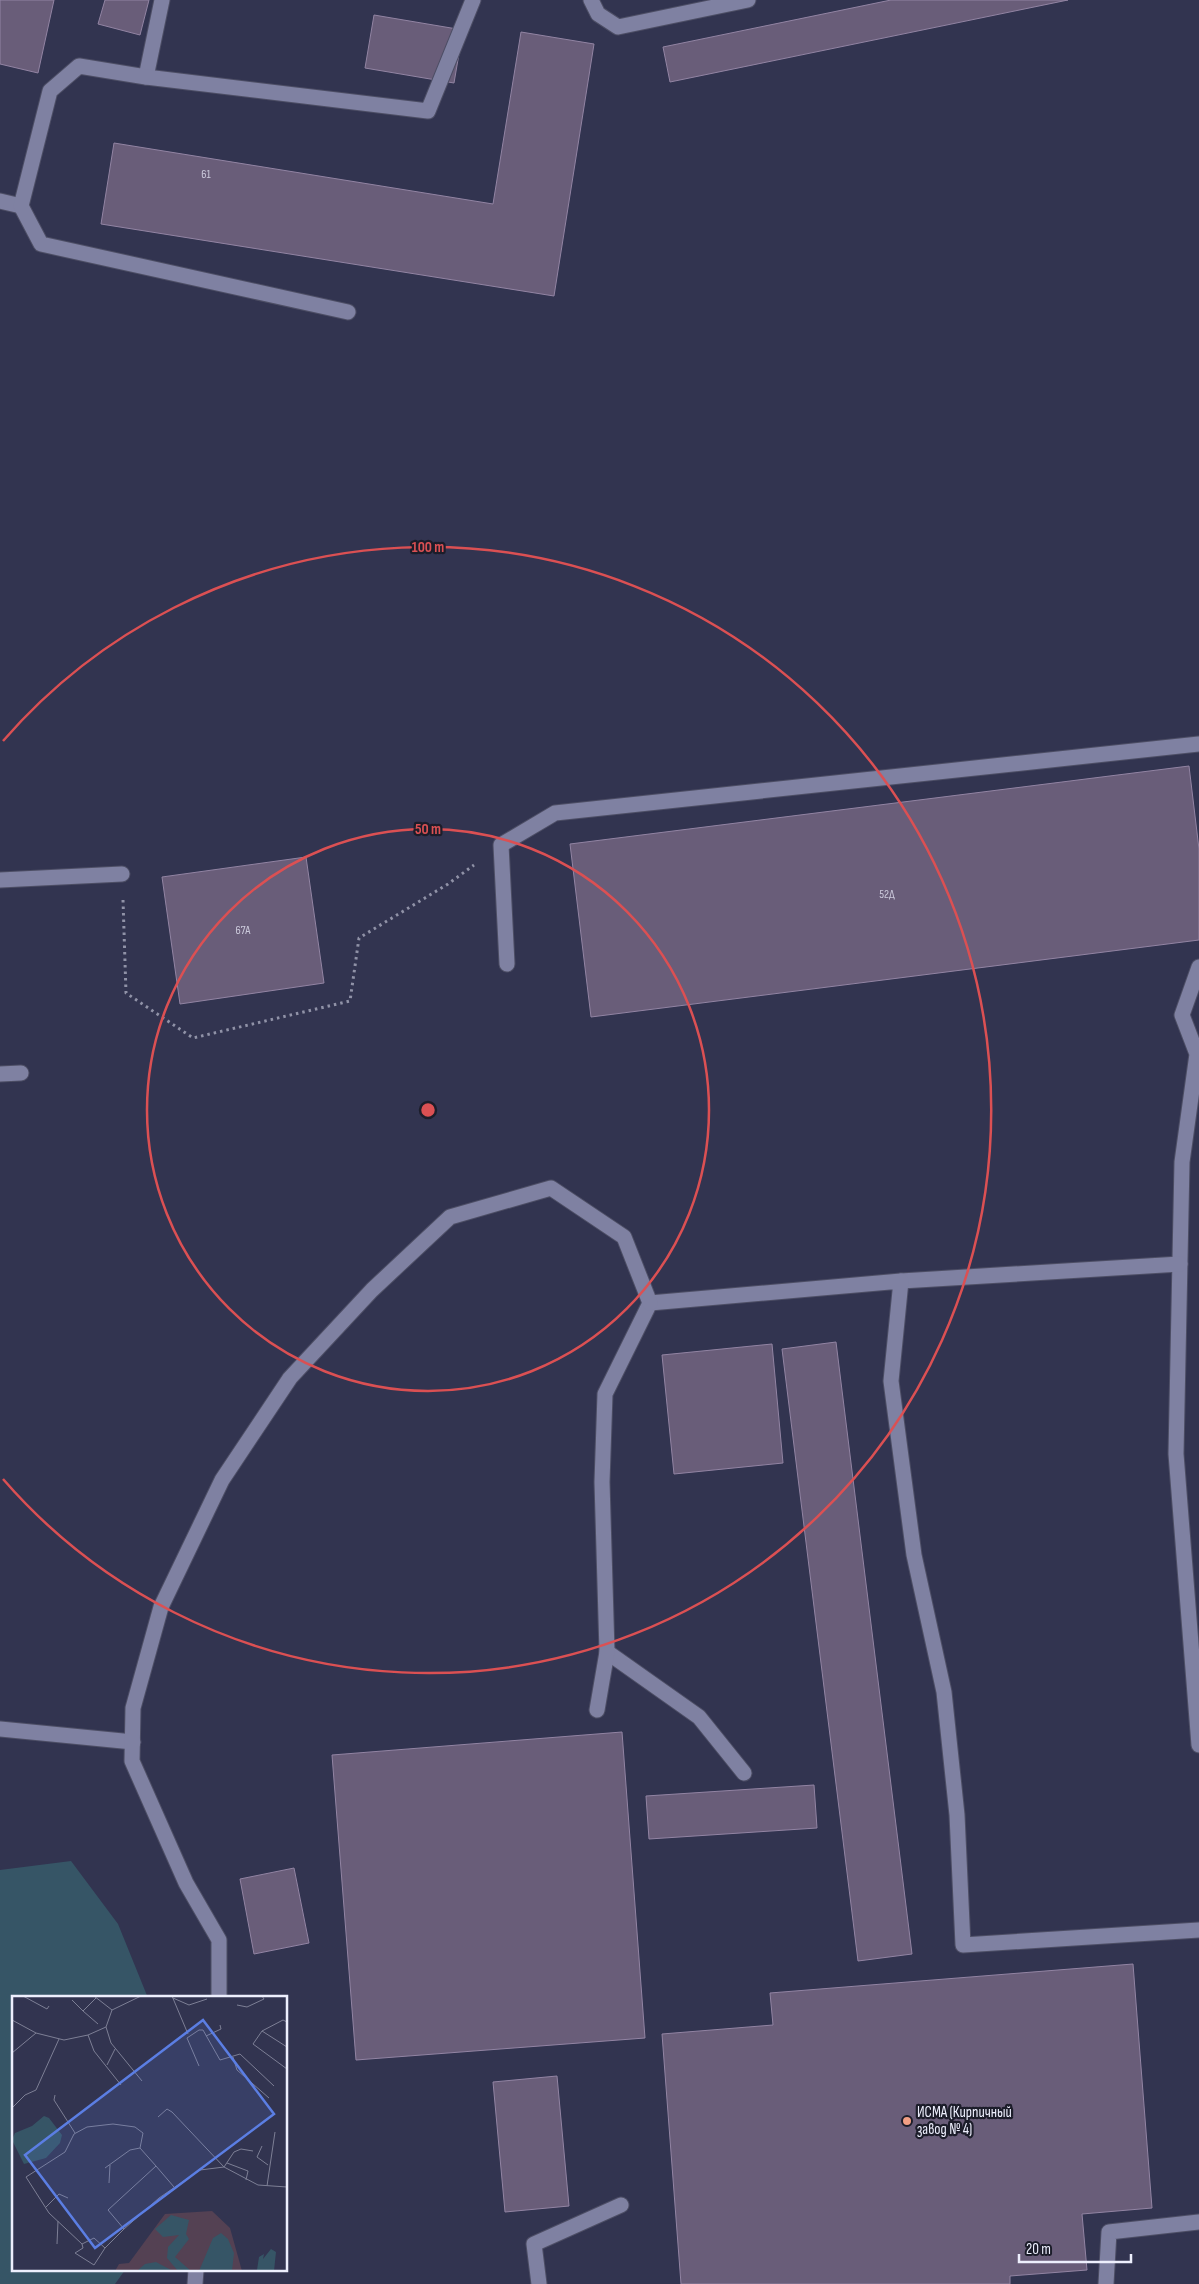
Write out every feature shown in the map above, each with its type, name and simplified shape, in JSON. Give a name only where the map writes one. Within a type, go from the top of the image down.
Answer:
[{"type":"lane","points":[[146,76],[162,0]]},
{"type":"lane","points":[[348,312],[41,244],[22,206],[50,91],[78,66],[428,111],[472,0]]},
{"type":"lane","points":[[591,0],[598,14],[618,27],[748,0]]},
{"type":"lane","points":[[0,201],[22,206]]},
{"type":"lane","points":[[507,964],[500,846],[555,813],[1199,744]]},
{"type":"lane","points":[[0,880],[122,874]]},
{"type":"lane","points":[[1199,967],[1182,1015],[1197,1054],[1182,1162],[1176,1454],[1199,1745]]},
{"type":"lane","points":[[0,1074],[21,1073]]},
{"type":"lane","points":[[219,1996],[219,1940],[186,1883],[132,1761],[133,1708],[161,1607],[222,1480],[290,1378],[372,1290],[450,1217],[551,1188],[624,1237],[650,1303],[605,1394],[602,1482],[607,1652],[598,1710]]},
{"type":"lane","points":[[650,1303],[901,1281],[1180,1264]]},
{"type":"lane","points":[[901,1281],[891,1381],[914,1555],[944,1692],[957,1815],[963,1945],[1199,1930]]},
{"type":"lane","points":[[607,1652],[699,1717],[744,1773]]},
{"type":"lane","points":[[0,1729],[133,1742]]},
{"type":"lane","points":[[539,2284],[534,2244],[621,2205]]},
{"type":"lane","points":[[1106,2284],[1109,2232],[1199,2222]]},
{"type":"path","points":[[122,874],[126,993],[193,1038],[350,1001],[359,938],[448,884],[500,846]]},
{"type":"water","points":[[71,1861],[118,1924],[147,1996],[12,1996],[12,2272],[124,2272],[115,2284],[0,2284],[0,1870]]},
{"type":"building","points":[[0,0],[54,0],[38,73],[0,64]]},
{"type":"building","points":[[105,0],[149,0],[140,35],[98,24]]},
{"type":"building","points":[[891,0],[1068,0],[670,82],[663,47]]},
{"type":"building","points":[[374,15],[463,30],[454,83],[365,68]]},
{"type":"building","points":[[521,32],[594,44],[554,296],[101,224],[114,143],[493,204]]},
{"type":"building","points":[[1189,766],[1199,849],[1199,940],[591,1017],[570,844]]},
{"type":"building","points":[[306,857],[324,983],[180,1004],[162,877]]},
{"type":"building","points":[[836,1342],[912,1954],[858,1961],[782,1349]]},
{"type":"building","points":[[772,1344],[783,1463],[674,1474],[662,1355]]},
{"type":"building","points":[[622,1732],[645,2038],[356,2060],[332,1755]]},
{"type":"building","points":[[814,1785],[817,1828],[649,1839],[646,1796]]},
{"type":"building","points":[[294,1868],[309,1943],[254,1954],[240,1879]]},
{"type":"building","name":"ИСМА (Кирпичный завод № 4)","points":[[1133,1964],[1152,2208],[1082,2214],[1087,2270],[1010,2276],[1010,2284],[681,2284],[662,2034],[773,2025],[770,1993]]},
{"type":"building","points":[[557,2076],[569,2206],[505,2212],[493,2082]]},
{"type":"place","name":"ИСМА (Кирпичный завод № 4)","points":[[907,2121]]}]
